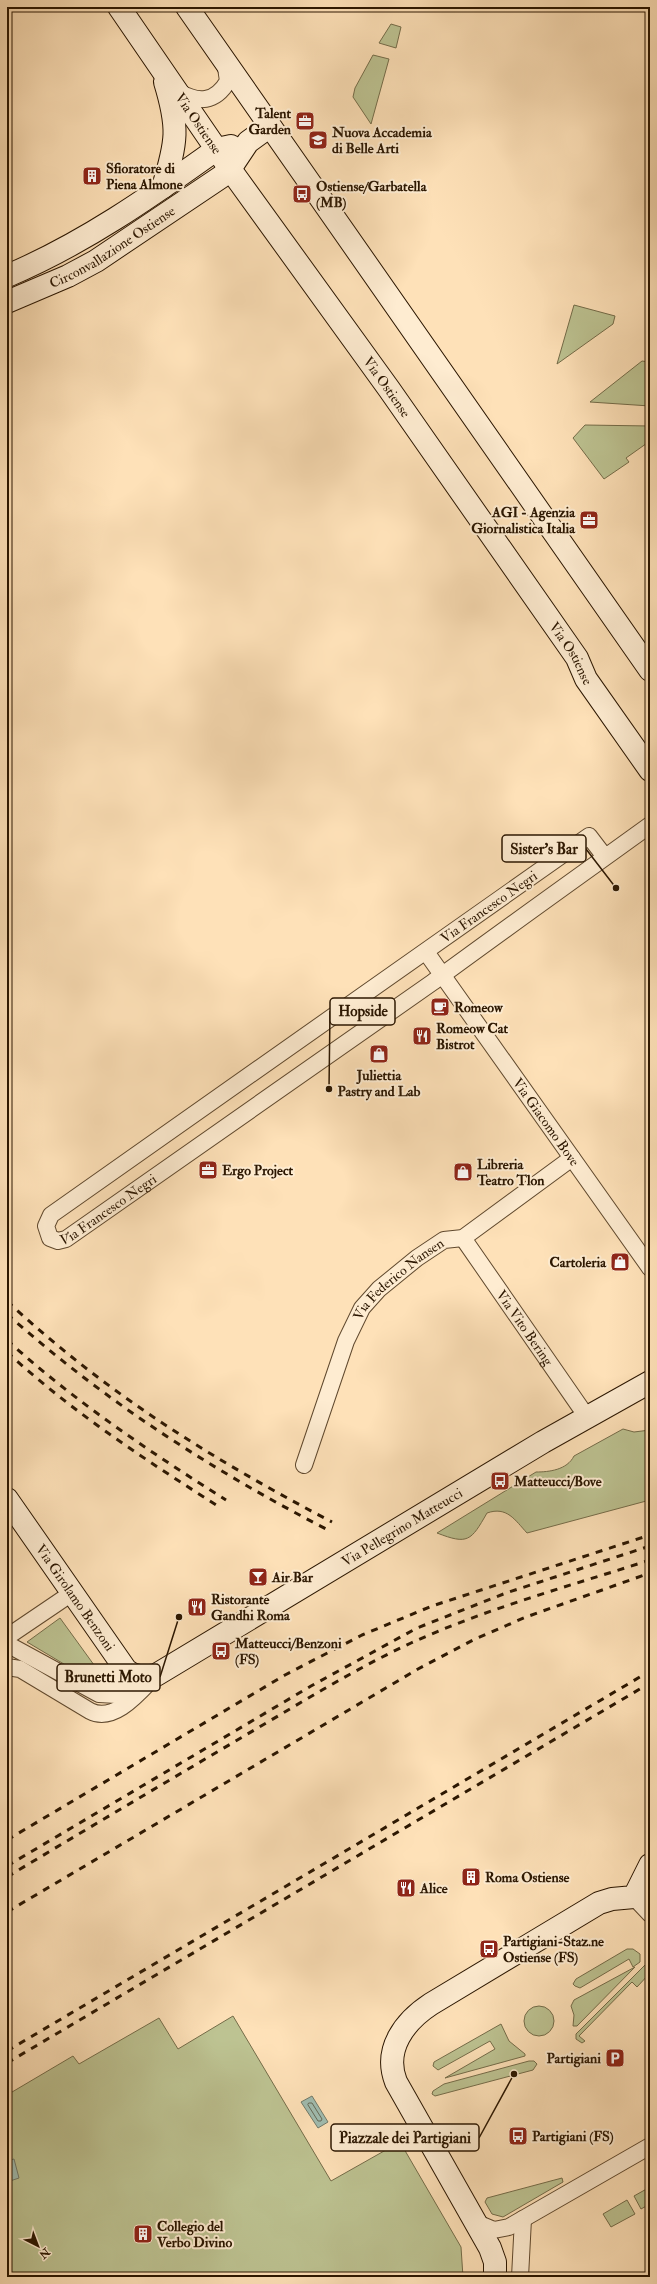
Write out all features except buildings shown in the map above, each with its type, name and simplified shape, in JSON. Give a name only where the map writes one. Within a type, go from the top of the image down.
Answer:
[{"type":"main road","name":"Via Ostiense","points":[[119,7],[230,169],[389,389],[577,658],[586,679],[648,765]]},
{"type":"main road","points":[[187,7],[626,632],[650,670]]},
{"type":"main road","points":[[160,67],[176,129],[174,152],[163,187]]},
{"type":"main road","points":[[230,169],[248,142],[270,126]]},
{"type":"main road","points":[[217,149],[248,142]]},
{"type":"main road","name":"Circonvallazione Ostiense","points":[[7,276],[82,240],[163,187],[217,149]]},
{"type":"main road","name":"Circonvallazione Ostiense","points":[[7,302],[68,276],[96,261],[167,214],[230,169]]},
{"type":"main road","points":[[626,632],[650,648]]},
{"type":"main road","name":"Via Pellegrino Matteucci","points":[[156,1675],[588,1416],[650,1382]]},
{"type":"main road","name":"Via Girolamo Benzoni","points":[[7,1499],[126,1670],[140,1677],[156,1675]]},
{"type":"main road","points":[[495,2277],[494,2257],[392,2074],[392,2060],[399,2035],[410,2019],[426,2008],[591,1908],[612,1899],[634,1897],[650,1865]]},
{"type":"street","points":[[178,92],[198,100],[208,98],[219,92],[228,81],[225,60]]},
{"type":"street","name":"Via Francesco Negri","points":[[605,858],[589,836],[51,1215],[46,1226],[50,1238],[58,1242],[66,1239],[442,975],[605,858],[650,825]]},
{"type":"street","name":"Via Francesco Negri","points":[[426,952],[442,975]]},
{"type":"street","name":"Via Giacomo Bove","points":[[442,975],[650,1268]]},
{"type":"street","name":"Via Federico Nansen","points":[[304,1465],[346,1342],[362,1308],[379,1289],[418,1258],[444,1240],[463,1238],[572,1158]]},
{"type":"street","name":"Via Vito Bering","points":[[463,1238],[588,1416]]},
{"type":"street","points":[[7,1637],[72,1593]]},
{"type":"street","points":[[7,1644],[103,1695],[123,1692],[156,1675]]},
{"type":"street","points":[[7,1667],[20,1669],[90,1711],[101,1714],[123,1706],[156,1675]]},
{"type":"street","points":[[634,1897],[650,1914]]},
{"type":"street","points":[[475,2222],[489,2229],[498,2230],[523,2219],[650,2146]]},
{"type":"street","points":[[520,2277],[523,2219]]},
{"type":"green space","points":[[391,24],[401,27],[396,48],[379,43]]},
{"type":"green space","points":[[373,55],[389,59],[371,124],[353,97],[355,88]]},
{"type":"green space","points":[[574,305],[615,316],[613,324],[557,364]]},
{"type":"green space","points":[[642,361],[649,362],[650,365],[650,406],[590,402]]},
{"type":"green space","points":[[585,425],[650,426],[650,441],[626,458],[629,462],[604,479],[573,438]]},
{"type":"green space","points":[[623,1429],[634,1432],[650,1430],[650,1500],[527,1533],[510,1516],[500,1511],[494,1511],[487,1513],[477,1530],[468,1538],[456,1539],[437,1533],[536,1472],[552,1471],[562,1467],[571,1461],[574,1456]]},
{"type":"green space","points":[[60,1618],[102,1676],[95,1680],[89,1679],[27,1642]]},
{"type":"green space","points":[[627,1949],[633,1949],[640,1954],[640,1962],[633,1967],[629,1959],[580,1988],[573,1984],[576,1979]]},
{"type":"green space","points":[[650,1960],[650,1973],[637,1987],[632,1982],[579,2036],[585,2041],[582,2043],[576,2039],[576,2034]]},
{"type":"green space","points":[[635,1967],[577,2026],[573,2026],[574,2015],[571,2006],[574,2000]]},
{"type":"green space","points":[[539,2006],[550,2010],[554,2021],[550,2032],[539,2036],[528,2032],[524,2021],[528,2010]]},
{"type":"green space","points":[[233,2016],[331,2181],[400,2142],[461,2247],[463,2277],[7,2277],[7,2095],[73,2056],[79,2064],[159,2018],[178,2049]]},
{"type":"green space","points":[[501,2024],[509,2041],[525,2054],[525,2056],[445,2078],[495,2049],[490,2041],[438,2070],[433,2066],[434,2062]]},
{"type":"green space","points":[[529,2061],[534,2061],[537,2064],[533,2070],[435,2096],[432,2094],[433,2091],[444,2084]]},
{"type":"green space","points":[[562,2178],[563,2182],[503,2217],[492,2214],[485,2202],[487,2198]]},
{"type":"green space","points":[[650,2187],[650,2204],[641,2209],[634,2196]]},
{"type":"green space","points":[[627,2200],[635,2214],[611,2227],[603,2214]]},
{"type":"water","points":[[312,2096],[328,2122],[318,2128],[301,2102]]},
{"type":"water","points":[[14,2159],[19,2178],[7,2182],[7,2161]]},
{"type":"railway","points":[[7,1301],[83,1366],[162,1423],[245,1474],[332,1522]]},
{"type":"railway","points":[[7,1314],[82,1376],[160,1432],[242,1483],[328,1530]]},
{"type":"railway","points":[[7,1340],[59,1384],[113,1425],[226,1500]]},
{"type":"railway","points":[[7,1352],[57,1395],[111,1435],[221,1508]]},
{"type":"railway","points":[[7,1840],[285,1675],[362,1635],[432,1606],[650,1535]]},
{"type":"railway","points":[[7,1866],[311,1686],[417,1628],[506,1593],[650,1546]]},
{"type":"railway","points":[[7,1877],[313,1695],[411,1643],[440,1630],[499,1608],[650,1560]]},
{"type":"railway","points":[[7,1912],[418,1669],[473,1640],[526,1617],[650,1573]]},
{"type":"railway","points":[[7,2051],[650,1671]]},
{"type":"railway","points":[[7,2063],[650,1683]]},
{"type":"place","name":"Talent Garden","points":[[305,121]]},
{"type":"place","name":"Nuova Accademia di Belle Arti","points":[[318,140]]},
{"type":"place","name":"Sfioratore di Piena Almone","points":[[92,176]]},
{"type":"place","name":"Ostiense/Garbatella (MB)","points":[[302,194]]},
{"type":"place","name":"AGI - Agenzia Giornalistica Italia","points":[[589,520]]},
{"type":"place","name":"Sister’s Bar","points":[[616,888]]},
{"type":"place","name":"Romeow","points":[[440,1007]]},
{"type":"place","name":"Romeow Cat Bistrot","points":[[422,1036]]},
{"type":"place","name":"Juliettia Pastry and Lab","points":[[379,1054]]},
{"type":"place","name":"Hopside","points":[[329,1089]]},
{"type":"place","name":"Ergo Project","points":[[208,1170]]},
{"type":"place","name":"Libreria Teatro Tlon","points":[[463,1172]]},
{"type":"place","name":"Cartoleria","points":[[620,1262]]},
{"type":"place","name":"Matteucci/Bove","points":[[500,1481]]},
{"type":"place","name":"Air Bar","points":[[258,1577]]},
{"type":"place","name":"Ristorante Gandhi Roma","points":[[197,1607]]},
{"type":"place","name":"Brunetti Moto","points":[[179,1617]]},
{"type":"place","name":"Matteucci/Benzoni (FS)","points":[[221,1651]]},
{"type":"place","name":"Roma Ostiense","points":[[471,1877]]},
{"type":"place","name":"Alice","points":[[406,1888]]},
{"type":"place","name":"Partigiani-Staz.ne Ostiense (FS)","points":[[489,1949]]},
{"type":"place","name":"Partigiani","points":[[615,2058]]},
{"type":"place","name":"Piazzale dei Partigiani","points":[[514,2074]]},
{"type":"place","name":"Partigiani (FS)","points":[[518,2136]]},
{"type":"place","name":"Collegio del Verbo Divino","points":[[143,2234]]}]
